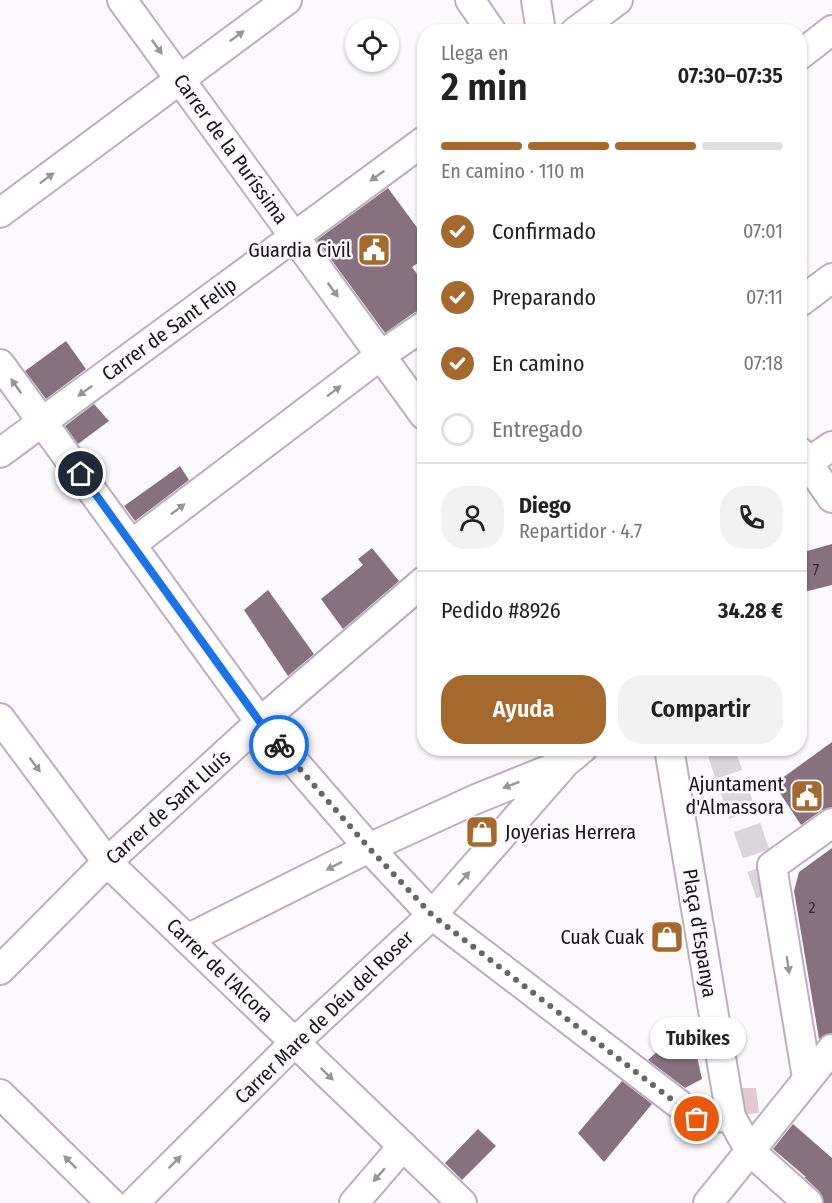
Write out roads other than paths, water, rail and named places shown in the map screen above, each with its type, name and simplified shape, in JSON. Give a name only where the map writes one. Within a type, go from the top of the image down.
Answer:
[{"type":"street","name":"Carrer de la Puríssima","points":[[122,0],[417,405]]},
{"type":"street","points":[[0,213],[287,0]]},
{"type":"street","points":[[470,0],[486,24]]},
{"type":"street","points":[[536,0],[540,24]]},
{"type":"street","points":[[586,24],[618,0]]},
{"type":"street","points":[[807,50],[832,30]]},
{"type":"street","name":"Carrer de Sant Felip","points":[[0,453],[417,146]]},
{"type":"street","points":[[807,297],[832,278]]},
{"type":"street","points":[[132,544],[381,355],[417,331]]},
{"type":"street","points":[[0,364],[260,722],[369,848],[432,915],[697,1119],[731,1117]]},
{"type":"street","points":[[807,455],[832,446]]},
{"type":"street","points":[[807,463],[832,498]]},
{"type":"street","name":"Carrer de Sant Lluís","points":[[0,970],[107,862],[260,722],[417,587]]},
{"type":"street","name":"Carrer de l'Alcora","points":[[0,718],[107,862],[462,1203]]},
{"type":"street","points":[[187,939],[369,848],[564,756]]},
{"type":"street","name":"Carrer Mare de Déu del Roser","points":[[134,1203],[295,1042],[432,915],[567,756]]},
{"type":"street","name":"Plaça d'Espanya","points":[[670,756],[731,1117],[750,1151],[807,1203]]},
{"type":"street","points":[[807,1078],[772,866],[832,824]]},
{"type":"street","points":[[770,896],[776,919],[782,929]]},
{"type":"street","points":[[708,1203],[832,1049]]},
{"type":"street","points":[[0,1094],[111,1203]]},
{"type":"street","points":[[354,1203],[403,1146]]},
{"type":"tunnel","points":[[723,756],[770,895]]},
{"type":"place","name":"Guardia Civil","points":[[374,250]]},
{"type":"place","name":"Ajuntament d'Almassora","points":[[807,796]]},
{"type":"place","name":"Joyerias Herrera","points":[[482,832]]},
{"type":"place","name":"Cuak Cuak","points":[[667,937]]},
{"type":"place","name":"Tubikes","points":[[697,1119]]}]
